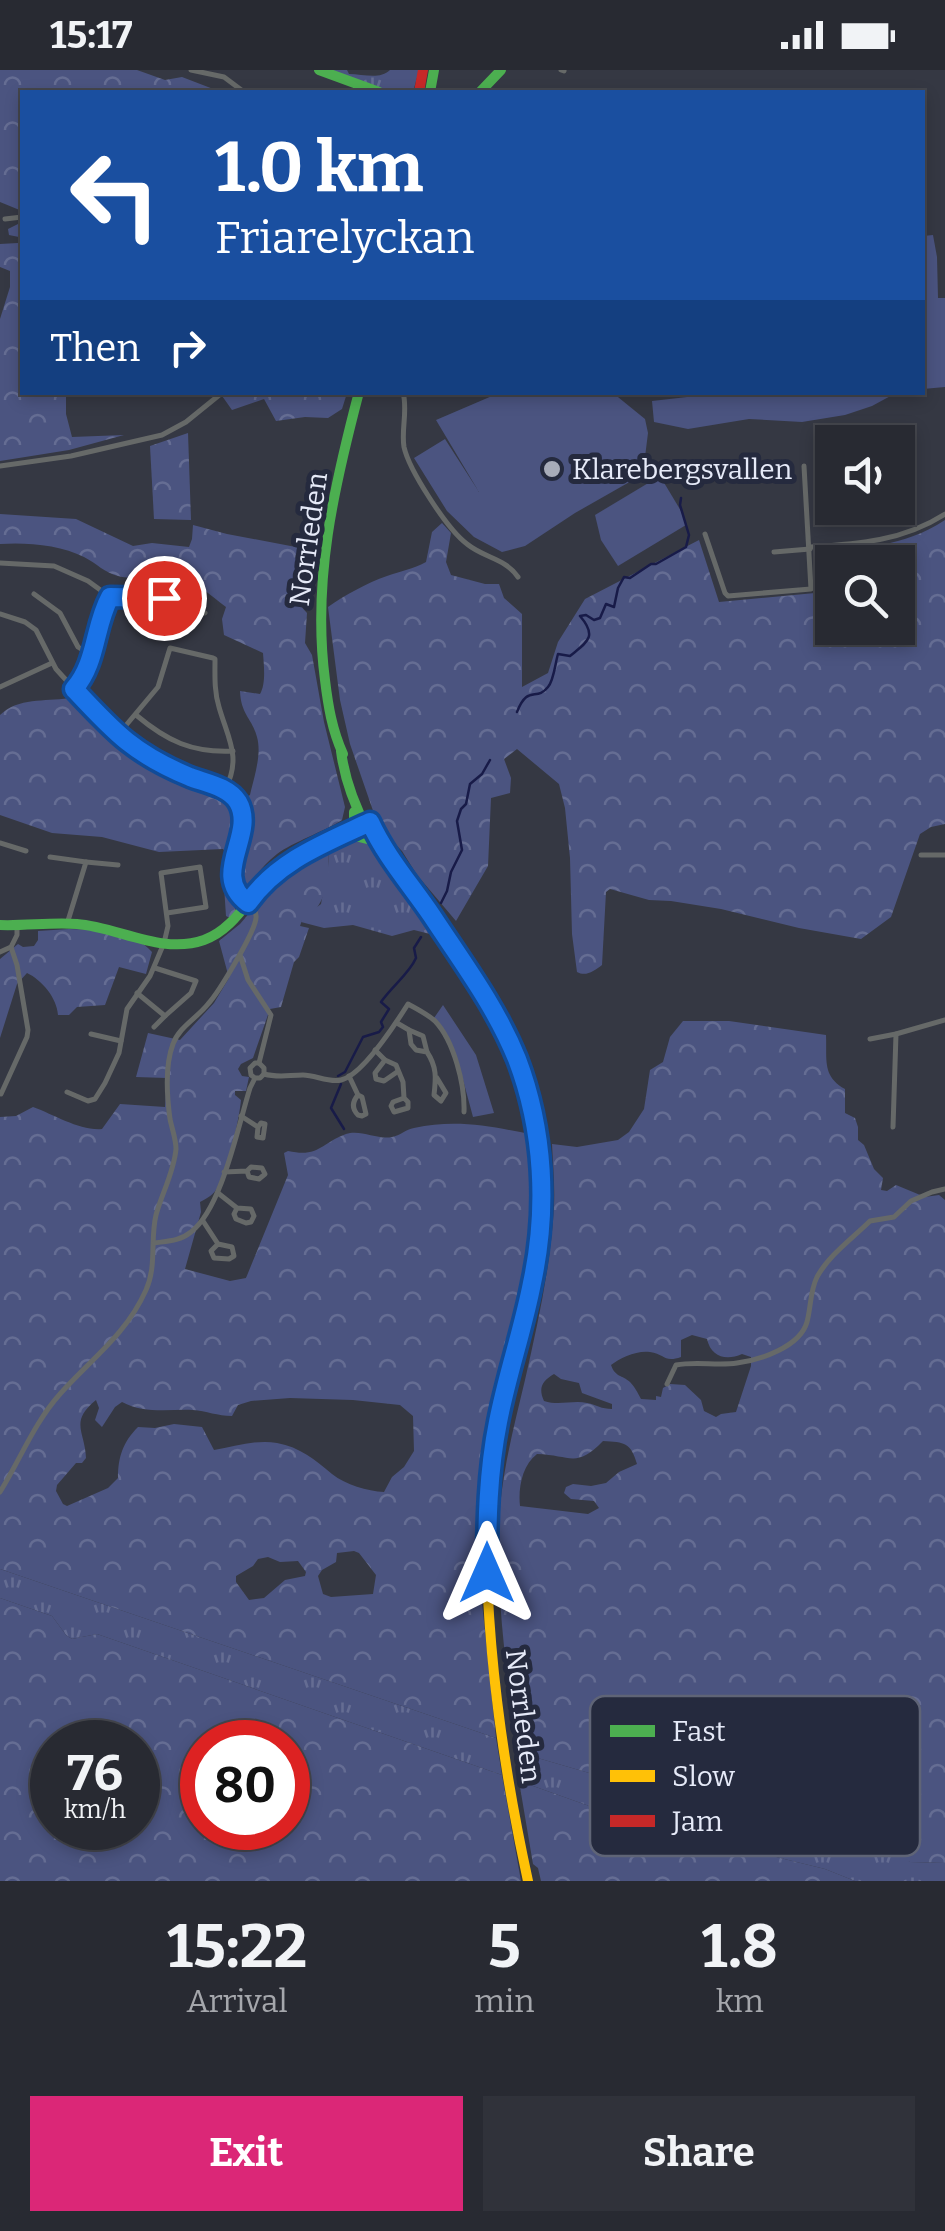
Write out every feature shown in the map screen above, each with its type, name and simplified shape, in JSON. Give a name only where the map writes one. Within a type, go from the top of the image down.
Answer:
[{"type":"main road","points":[[319,70],[374,90]]},
{"type":"main road","points":[[484,90],[501,70]]},
{"type":"main road","name":"Norrleden","points":[[358,395],[329,512],[320,582],[324,678],[351,791],[367,823],[437,926]]},
{"type":"main road","name":"Norrleden","points":[[341,751],[372,840],[392,872],[469,969],[502,1026],[525,1084],[540,1156],[542,1205],[537,1255],[498,1422],[488,1511],[487,1573],[497,1700],[510,1794],[528,1881]]},
{"type":"main road","points":[[347,834],[354,821],[351,791]]},
{"type":"main road","points":[[0,925],[68,924],[116,930],[164,944],[194,943],[228,926],[262,884],[283,866],[367,823]]},
{"type":"main road","points":[[347,834],[372,840]]},
{"type":"street","points":[[191,70],[224,77],[241,90]]},
{"type":"street","points":[[4,220],[20,218]]},
{"type":"street","points":[[0,466],[71,456],[162,435],[186,422],[219,395]]},
{"type":"street","points":[[404,395],[405,450],[440,516],[466,544],[510,565],[518,576]]},
{"type":"street","points":[[705,534],[725,593],[733,597],[809,590],[813,586],[804,466]]},
{"type":"street","points":[[774,552],[886,540],[917,530],[945,514]]},
{"type":"street","points":[[0,563],[54,566],[86,580],[110,597],[164,598],[205,613]]},
{"type":"street","points":[[34,594],[57,610],[78,646],[92,656]]},
{"type":"street","points":[[74,689],[92,656],[100,617],[110,597]]},
{"type":"street","points":[[0,614],[34,628],[52,663],[117,736],[148,758],[226,790],[236,798],[242,825],[232,874],[238,894],[255,910],[256,920],[216,995],[172,1046],[169,1111],[176,1153],[156,1214],[147,1288],[121,1332],[58,1396],[0,1492]]},
{"type":"street","points":[[117,736],[158,687],[170,648],[213,658],[216,692],[233,751],[226,790]]},
{"type":"street","points":[[0,687],[52,663]]},
{"type":"street","points":[[136,714],[161,733],[195,750],[233,751]]},
{"type":"street","points":[[0,843],[26,851]]},
{"type":"street","points":[[921,855],[945,855]]},
{"type":"street","points":[[50,857],[118,865]]},
{"type":"street","points":[[68,924],[86,862]]},
{"type":"street","points":[[67,1092],[95,1099],[114,1066],[127,1009],[155,968],[164,944],[168,926],[160,874],[200,868],[206,907],[167,913]]},
{"type":"street","points":[[0,952],[11,948],[18,926]]},
{"type":"street","points":[[1,1094],[28,1037],[11,948]]},
{"type":"street","points":[[240,952],[248,980],[272,1015],[260,1064]]},
{"type":"street","points":[[154,1027],[192,993],[196,981],[155,968]]},
{"type":"street","points":[[137,993],[165,1016]]},
{"type":"street","points":[[264,1074],[335,1080],[349,1076],[375,1050],[408,1004],[427,1015],[450,1046],[461,1080],[464,1112]]},
{"type":"street","points":[[870,1039],[945,1020]]},
{"type":"street","points":[[396,1023],[422,1036],[437,1078]]},
{"type":"street","points":[[409,1030],[418,1052],[428,1052]]},
{"type":"street","points":[[91,1034],[121,1041]]},
{"type":"street","points":[[893,1127],[896,1034]]},
{"type":"street","points":[[375,1050],[396,1064],[404,1098]]},
{"type":"street","points":[[385,1060],[375,1078],[384,1080],[397,1072]]},
{"type":"street","points":[[252,1064],[260,1064],[264,1074],[260,1078],[251,1076],[252,1064]]},
{"type":"street","points":[[349,1076],[358,1095]]},
{"type":"street","points":[[154,1243],[179,1240],[203,1221],[218,1193],[255,1078]]},
{"type":"street","points":[[241,1116],[258,1127]]},
{"type":"street","points":[[224,1172],[247,1171]]},
{"type":"street","points":[[667,1384],[676,1365],[737,1363],[789,1346],[806,1324],[818,1277],[841,1248],[870,1220],[894,1218],[911,1201],[945,1190]]},
{"type":"street","points":[[218,1193],[237,1208]]},
{"type":"street","points":[[203,1221],[218,1244]]},
{"type":"green space","points":[[0,70],[137,70],[165,80],[182,77],[216,90],[20,90],[20,210],[0,202]]},
{"type":"green space","points":[[325,70],[371,76],[390,70],[419,70],[414,90],[383,90]]},
{"type":"green space","points":[[20,223],[20,395],[66,395],[72,437],[124,435],[69,450],[0,461],[0,319],[10,287],[10,271],[0,267],[0,244],[18,243],[19,237],[9,235],[8,229]]},
{"type":"green space","points":[[933,235],[938,298],[945,298],[945,387],[925,389],[925,236]]},
{"type":"green space","points":[[221,395],[346,395],[342,409],[328,418],[276,421],[264,399],[232,410]]},
{"type":"green space","name":"Klarebergsvallen","points":[[494,395],[615,395],[645,419],[648,433],[645,457],[633,480],[525,546],[502,552],[474,537],[447,511],[414,458],[445,439],[479,492],[436,420]]},
{"type":"green space","points":[[705,395],[892,395],[845,415],[802,422],[749,419],[688,429],[654,422],[652,401]]},
{"type":"green space","points":[[188,433],[191,520],[154,519],[150,446]]},
{"type":"green space","points":[[660,476],[686,525],[618,566],[601,540],[595,515]]},
{"type":"green space","points":[[0,514],[76,519],[133,546],[152,543],[189,547],[193,525],[301,548],[296,601],[307,613],[305,643],[312,655],[345,807],[342,820],[271,859],[234,905],[236,911],[230,918],[226,916],[223,849],[159,852],[102,837],[52,833],[0,815],[0,715],[24,703],[69,698],[77,707],[84,704],[130,750],[164,770],[211,788],[235,804],[250,795],[259,751],[240,691],[260,694],[263,653],[224,635],[222,619],[226,607],[192,582],[163,576],[122,577],[65,550],[0,544]]},
{"type":"green space","points":[[945,520],[945,824],[920,834],[891,917],[861,939],[721,909],[649,900],[610,889],[606,892],[602,965],[587,974],[577,972],[570,858],[559,784],[517,749],[504,759],[511,778],[510,793],[491,798],[488,866],[456,921],[402,851],[379,828],[350,744],[328,607],[372,582],[426,562],[432,532],[442,523],[451,533],[446,562],[451,575],[499,584],[504,598],[522,614],[522,687],[548,673],[558,642],[585,599],[699,540],[719,602],[815,593],[815,645],[915,645],[915,545],[882,545],[913,536]]},
{"type":"green space","points":[[361,838],[368,841],[434,932],[414,930],[392,936],[353,925],[324,928],[301,922],[321,904],[328,851]]},
{"type":"green space","points":[[328,851],[325,891],[317,908],[302,920],[300,926],[309,928],[281,1007],[270,1009],[253,1058],[238,1069],[242,1076],[249,1077],[246,1091],[235,1091],[241,1100],[226,1169],[218,1187],[200,1202],[201,1212],[185,1269],[230,1281],[246,1278],[288,1175],[284,1153],[288,1151],[307,1153],[351,1133],[387,1138],[411,1129],[444,1124],[530,1134],[534,1193],[531,1253],[499,1372],[479,1476],[478,1564],[496,1738],[0,1569],[0,1117],[16,1116],[33,1107],[76,1125],[102,1129],[120,1104],[165,1107],[167,1078],[136,1077],[148,1033],[180,1040],[214,1003],[229,978],[219,941],[240,924],[282,875]],"holes":[[[290,1398],[400,1405],[413,1416],[414,1451],[384,1492],[344,1481],[285,1445],[261,1442],[214,1450],[202,1427],[138,1427],[122,1450],[118,1478],[108,1488],[67,1506],[56,1491],[76,1463],[86,1458],[81,1421],[96,1400],[99,1408],[95,1420],[102,1427],[122,1402],[148,1410],[193,1410],[232,1416],[238,1405]],[[337,1553],[359,1553],[376,1575],[373,1594],[323,1594],[318,1576],[336,1562]],[[258,1559],[298,1561],[305,1576],[285,1580],[264,1598],[249,1600],[236,1576]]]},
{"type":"green space","points":[[38,931],[114,932],[144,944],[152,952],[146,974],[119,967],[105,1005],[77,1007],[69,1015],[58,1015],[48,990],[27,973],[17,984],[0,1038],[0,959],[18,944],[34,946]]},
{"type":"green space","points":[[443,1005],[476,1055],[494,1113],[473,1117],[459,1065],[434,1018]]},
{"type":"green space","points":[[683,1021],[729,1021],[826,1035],[829,1073],[845,1089],[845,1113],[855,1118],[858,1140],[883,1178],[881,1190],[896,1185],[925,1197],[939,1195],[945,1200],[945,1863],[910,1862],[893,1856],[920,1856],[920,1696],[590,1696],[590,1773],[517,1752],[500,1599],[500,1507],[547,1272],[554,1206],[552,1144],[577,1147],[618,1140],[629,1132],[644,1109],[650,1070],[663,1062],[670,1037]],"holes":[[[692,1335],[707,1339],[720,1356],[751,1357],[736,1412],[716,1417],[704,1411],[701,1400],[685,1385],[670,1384],[656,1400],[641,1399],[611,1365],[640,1352],[671,1359],[681,1357],[681,1340]],[[554,1374],[579,1383],[582,1393],[612,1404],[612,1409],[582,1402],[544,1401],[541,1389]],[[603,1441],[622,1443],[637,1464],[606,1483],[573,1484],[564,1493],[571,1499],[594,1501],[599,1508],[588,1514],[520,1506],[522,1478],[537,1454],[579,1458]]]},
{"type":"green space","points":[[0,1569],[496,1738],[502,1775],[97,1634],[72,1639],[52,1616],[0,1598]]},
{"type":"green space","points":[[0,1598],[52,1616],[72,1639],[97,1634],[502,1775],[521,1881],[0,1881]]},
{"type":"green space","points":[[517,1752],[590,1773],[590,1806],[519,1781]]},
{"type":"green space","points":[[519,1781],[590,1806],[590,1856],[772,1856],[855,1881],[541,1881],[533,1864]]},
{"type":"green space","points":[[772,1856],[901,1856],[910,1862],[945,1863],[945,1881],[855,1881]]},
{"type":"waterway","points":[[517,712],[525,698],[548,687],[558,654],[570,656],[588,639],[588,629],[580,616],[600,618],[606,604],[614,607],[624,577],[630,578],[686,547],[689,535],[681,498]]},
{"type":"waterway","points":[[441,903],[462,850],[457,821],[461,809],[466,804],[470,784],[490,760]]},
{"type":"waterway","points":[[434,914],[437,909]]},
{"type":"waterway","points":[[338,1076],[345,1072],[363,1037],[383,1027],[381,1022],[389,1009],[381,1002],[413,964],[414,948],[421,937]]},
{"type":"waterway","points":[[341,1084],[331,1108],[344,1129]]},
{"type":"traffic: fast","points":[[319,70],[374,90]]},
{"type":"traffic: fast","points":[[430,90],[434,70]]},
{"type":"traffic: fast","points":[[482,90],[501,70]]},
{"type":"traffic: fast","points":[[343,754],[328,699],[321,607],[334,499],[358,395]]},
{"type":"traffic: fast","points":[[341,751],[358,811],[378,848],[460,957],[503,1029],[519,1067],[534,1122],[541,1176],[541,1230],[529,1302],[496,1436],[486,1535]]},
{"type":"traffic: fast","points":[[354,812],[347,834],[371,840]]},
{"type":"traffic: fast","points":[[0,925],[77,924],[156,942],[188,944],[204,940],[234,919],[266,880],[297,856],[370,822]]},
{"type":"traffic: slow","points":[[486,1535],[498,1709],[528,1881]]},
{"type":"traffic: jam","points":[[419,90],[423,70]]},
{"type":"place","name":"Klarebergsvallen","points":[[552,469]]},
{"type":"route","points":[[164,598],[110,597],[100,617],[90,663],[74,689],[117,736],[148,758],[226,790],[236,798],[242,825],[232,874],[238,894],[248,903],[266,880],[288,862],[370,822],[492,1005],[518,1061],[540,1156],[541,1222],[532,1285],[498,1422],[489,1484],[487,1573]]}]
